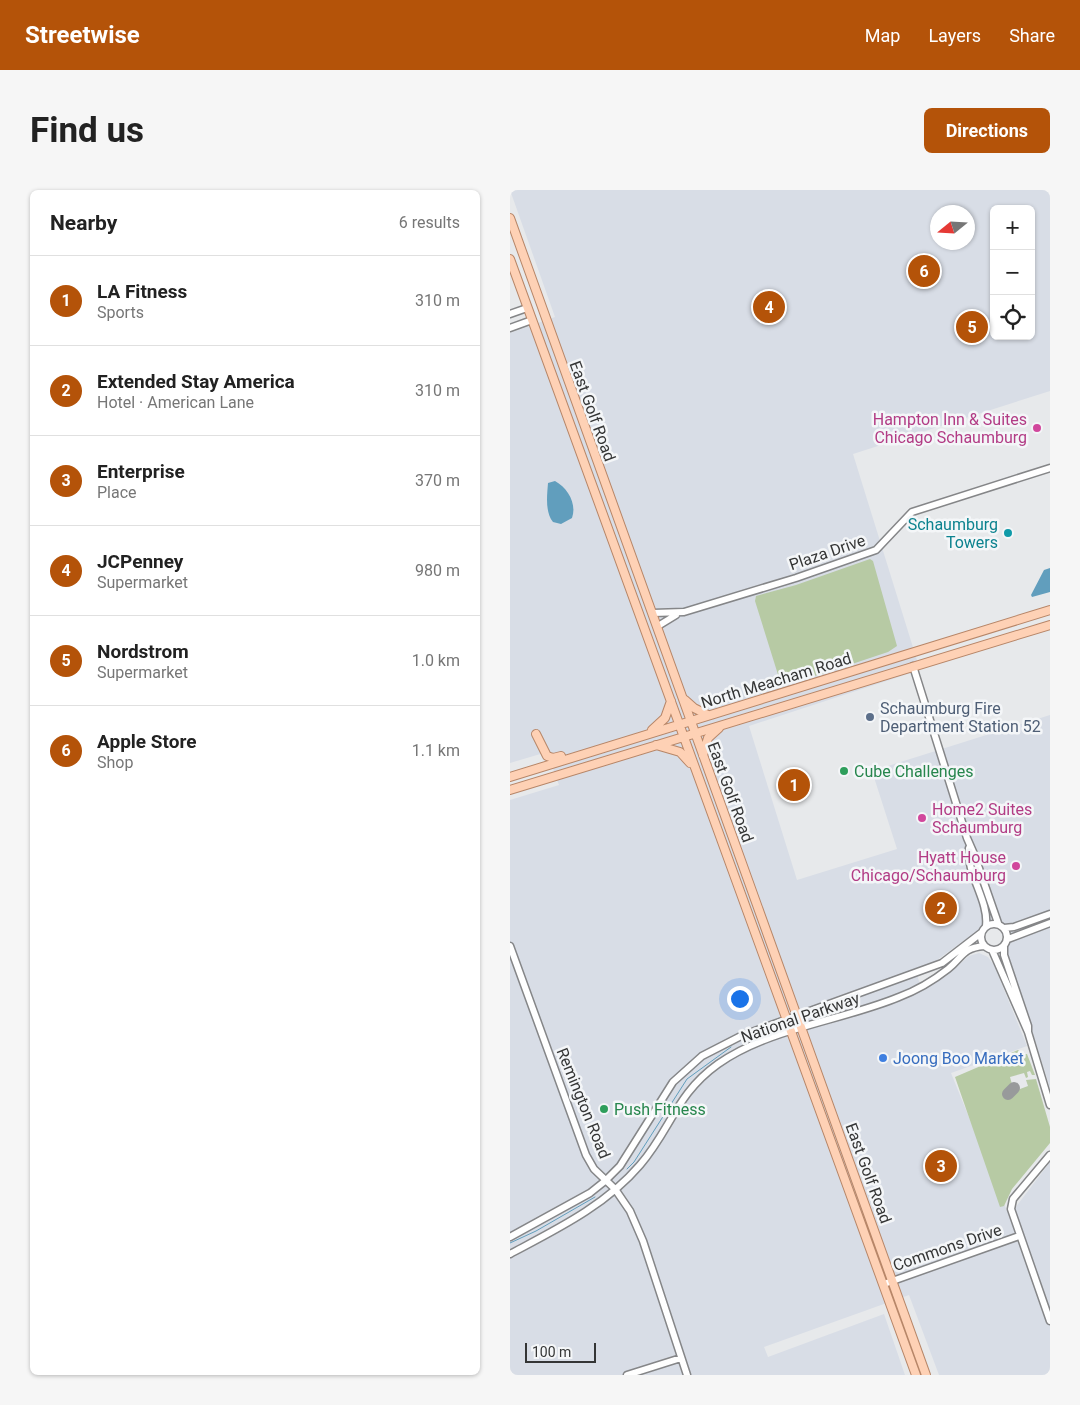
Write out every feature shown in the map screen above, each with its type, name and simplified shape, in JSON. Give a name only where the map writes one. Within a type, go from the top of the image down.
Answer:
[{"type":"main road","name":"East Golf Road","points":[[510,218],[926,1375]]},
{"type":"main road","name":"East Golf Road","points":[[510,259],[916,1375]]},
{"type":"main road","name":"North Meacham Road","points":[[510,776],[1050,610]]},
{"type":"main road","name":"North Meacham Road","points":[[510,790],[913,666],[1050,626]]},
{"type":"main road","points":[[683,699],[694,708],[708,715]]},
{"type":"main road","points":[[647,733],[662,721],[671,701]]},
{"type":"main road","points":[[703,755],[708,738],[727,723]]},
{"type":"main road","points":[[532,770],[541,755],[536,734],[544,752],[550,757],[595,746],[604,747]]},
{"type":"main road","points":[[656,745],[680,752],[688,759],[699,777]]},
{"type":"street","points":[[510,314],[528,308]]},
{"type":"street","points":[[510,328],[532,320]]},
{"type":"street","name":"Plaza Drive","points":[[658,626],[684,612],[796,578],[876,550],[912,512],[1050,468]]},
{"type":"street","name":"Plaza Drive","points":[[653,613],[684,612]]},
{"type":"street","points":[[913,666],[970,846],[998,924],[1004,928],[1008,938]]},
{"type":"street","points":[[970,846],[976,886],[986,916],[986,926],[981,933],[984,946],[992,950],[1028,1032],[1050,1105]]},
{"type":"street","points":[[1004,928],[1014,927],[1050,914]]},
{"type":"street","points":[[1028,1032],[1028,1026],[1004,955],[1004,946],[1008,938],[1050,923]]},
{"type":"street","points":[[986,926],[998,924]]},
{"type":"street","name":"National Parkway","points":[[510,1237],[590,1193],[605,1181],[620,1166],[677,1077],[702,1056],[728,1041],[941,964],[981,933]]},
{"type":"street","name":"Remington Road","points":[[510,946],[586,1154],[594,1169],[615,1189],[630,1211],[644,1241],[687,1375]]},
{"type":"street","name":"National Parkway","points":[[510,1254],[588,1212],[615,1189],[640,1165],[690,1088],[720,1063],[746,1048],[792,1031],[833,1020],[899,997],[948,969],[968,948],[984,946]]},
{"type":"street","points":[[992,950],[1004,946]]},
{"type":"street","points":[[1050,1155],[1011,1204],[1019,1236],[1050,1321]]},
{"type":"street","name":"Commons Drive","points":[[884,1284],[1019,1236]]},
{"type":"street","points":[[627,1375],[682,1358]]},
{"type":"shaded area","points":[[510,190],[1050,190],[1050,391],[853,454],[920,670],[749,726],[797,880],[897,849],[872,771],[1050,715],[1050,1088],[999,925],[970,936],[933,963],[915,969],[922,990],[946,976],[969,956],[979,953],[988,957],[994,965],[1027,1046],[951,1073],[1009,1216],[1050,1162],[1050,1375],[939,1375],[909,1295],[764,1347],[768,1357],[884,1314],[905,1375],[510,1375],[510,800],[559,785],[547,752],[510,763],[510,333],[555,317]]},
{"type":"green space","points":[[870,559],[873,561],[897,646],[888,652],[828,672],[807,678],[780,681],[755,601],[756,596],[796,585]]},
{"type":"green space","points":[[1018,1050],[1023,1054],[1027,1054],[1035,1075],[1032,1075],[1030,1071],[1027,1072],[1028,1077],[1026,1078],[1024,1073],[1010,1077],[1013,1088],[1008,1093],[1005,1092],[1007,1096],[1014,1089],[1015,1091],[1028,1086],[1026,1080],[1036,1079],[1050,1127],[1050,1143],[1012,1189],[1004,1206],[1000,1207],[955,1077]]},
{"type":"water","points":[[555,481],[567,492],[573,507],[572,518],[561,524],[553,522],[548,509],[548,483]]},
{"type":"water","points":[[1050,568],[1050,592],[1032,597],[1031,595],[1044,570]]},
{"type":"waterway","points":[[627,1169],[634,1162],[687,1079],[731,1047]]},
{"type":"waterway","points":[[510,1243],[536,1231],[595,1197]]},
{"type":"taxiway","points":[[1008,1094],[1014,1088]]},
{"type":"place","name":"Apple Store","points":[[924,271]]},
{"type":"place","name":"JCPenney","points":[[769,307]]},
{"type":"place","name":"Nordstrom","points":[[972,327]]},
{"type":"place","name":"Hampton Inn & Suites Chicago Schaumburg","points":[[1037,428]]},
{"type":"place","name":"Schaumburg Towers","points":[[1008,533]]},
{"type":"place","name":"Schaumburg Fire Department Station 52","points":[[870,717]]},
{"type":"place","name":"Cube Challenges","points":[[844,771]]},
{"type":"place","name":"LA Fitness","points":[[794,785]]},
{"type":"place","name":"Home2 Suites Schaumburg","points":[[922,818]]},
{"type":"place","name":"Hyatt House Chicago/Schaumburg","points":[[1016,866]]},
{"type":"place","name":"Extended Stay America","points":[[941,908]]},
{"type":"place","name":"Joong Boo Market","points":[[883,1058]]},
{"type":"place","name":"Push Fitness","points":[[604,1109]]},
{"type":"place","name":"Enterprise","points":[[941,1166]]}]
